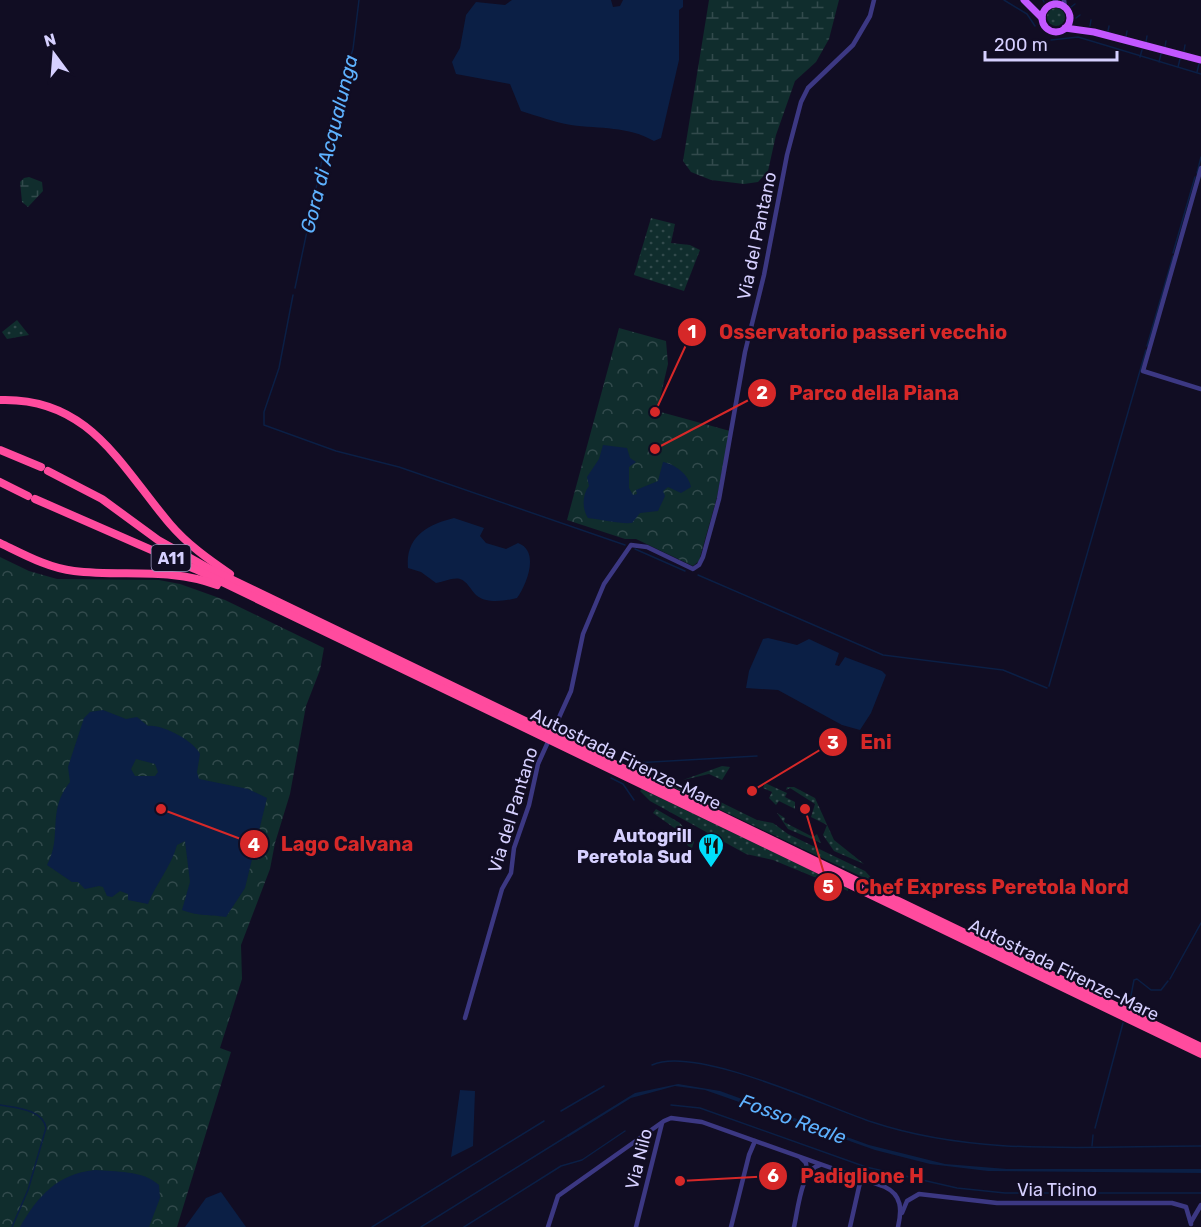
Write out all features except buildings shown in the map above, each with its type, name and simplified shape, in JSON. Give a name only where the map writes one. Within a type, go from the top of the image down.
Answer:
[{"type":"highway","points":[[0,400],[21,400],[50,406],[76,418],[92,430],[108,445],[184,539],[252,590]]},
{"type":"highway","name":"Autostrada Firenze-Mare","points":[[0,450],[45,469],[102,499],[164,544],[252,590],[1120,1012],[1201,1054]]},
{"type":"highway","name":"Autostrada Firenze-Mare","points":[[0,482],[31,498],[195,569],[1120,1012],[1201,1044]]},
{"type":"highway","points":[[0,543],[46,564],[72,571],[156,573],[195,578],[305,622]]},
{"type":"highway","points":[[1120,1012],[1201,1059]]},
{"type":"main road","points":[[1025,0],[1065,3],[1070,15],[1094,32]]},
{"type":"main road","points":[[1025,0],[1051,31],[1065,28],[1094,32],[1201,60]]},
{"type":"main road","points":[[1042,18],[1052,3]]},
{"type":"main road","points":[[1065,28],[1070,15]]},
{"type":"street","name":"Via del Pantano","points":[[465,1018],[502,890],[511,873],[514,848],[543,752],[571,691],[583,634],[604,584],[631,545],[647,547],[693,569],[699,565],[703,557],[721,489],[745,352],[765,273],[787,155],[801,102],[808,88],[853,45],[870,16],[874,0]]},
{"type":"street","points":[[1201,168],[1143,371],[1201,389]]},
{"type":"street","name":"Via Nilo","points":[[636,1227],[662,1123],[669,1119],[691,1119],[861,1178],[895,1193],[900,1203],[900,1218]]},
{"type":"street","points":[[548,1227],[558,1196],[662,1123]]},
{"type":"street","points":[[731,1227],[749,1155],[755,1141]]},
{"type":"street","points":[[794,1227],[807,1175],[806,1163],[799,1156]]},
{"type":"street","points":[[807,1175],[814,1166],[825,1166]]},
{"type":"street","points":[[850,1227],[861,1178]]},
{"type":"street","name":"Via Ticino","points":[[900,1218],[907,1201],[919,1194],[997,1203],[1178,1203],[1188,1209],[1190,1226]]},
{"type":"street","name":"Via Ticino","points":[[1190,1226],[1201,1205]]},
{"type":"street","points":[[898,1227],[900,1218]]},
{"type":"green space","points":[[709,0],[839,0],[829,39],[816,62],[795,81],[776,135],[768,171],[758,182],[744,184],[711,180],[691,172],[683,161]]},
{"type":"green space","points":[[1056,8],[1062,11],[1065,17],[1062,23],[1056,26],[1050,23],[1047,17],[1050,11]]},
{"type":"green space","points":[[29,177],[42,182],[43,191],[28,207],[22,202],[20,182]]},
{"type":"green space","points":[[651,218],[675,224],[671,243],[690,245],[700,250],[684,291],[634,275]]},
{"type":"green space","points":[[17,320],[29,335],[7,339],[2,332]]},
{"type":"green space","points":[[619,328],[666,341],[668,364],[657,411],[730,431],[717,497],[699,561],[693,566],[636,539],[625,539],[567,520]]},
{"type":"green space","points":[[0,557],[29,571],[57,579],[159,580],[180,584],[225,600],[324,648],[320,670],[306,706],[290,794],[275,843],[270,869],[241,945],[242,979],[220,1048],[231,1052],[177,1227],[0,1227]]},
{"type":"green space","points":[[722,766],[730,767],[722,780],[709,774],[683,780]]},
{"type":"green space","points":[[664,780],[690,787],[757,820],[773,823],[788,834],[865,871],[877,884],[664,783]]},
{"type":"green space","points":[[765,783],[787,793],[785,797],[795,802],[795,809],[779,801],[776,805],[769,798],[772,792],[763,788]]},
{"type":"green space","points":[[787,787],[794,787],[815,798],[834,840],[864,864],[834,851],[823,835],[827,825],[811,817],[815,804],[790,788],[786,790]]},
{"type":"green space","points":[[642,789],[848,888],[848,891],[773,860],[746,854],[650,801],[640,791]]},
{"type":"green space","points":[[656,809],[680,823],[694,842],[692,848],[688,846],[683,834],[653,813]]},
{"type":"green space","points":[[777,813],[785,818],[784,822],[813,837],[817,834],[821,843],[788,829]]},
{"type":"water","points":[[512,0],[611,0],[613,7],[620,6],[623,0],[683,0],[683,7],[679,10],[679,60],[661,138],[654,141],[624,130],[571,125],[546,119],[521,111],[510,84],[456,74],[452,62],[460,48],[466,15],[476,2],[505,5]]},
{"type":"water","points":[[603,445],[627,448],[630,458],[636,462],[629,467],[629,488],[633,495],[637,494],[636,490],[658,481],[663,462],[681,471],[691,487],[681,493],[668,487],[663,491],[665,496],[658,511],[640,513],[632,523],[588,518],[584,502],[589,486],[587,477],[599,459]]},
{"type":"water","points":[[454,518],[484,528],[480,536],[486,543],[506,549],[518,543],[525,547],[530,560],[528,577],[517,598],[501,601],[485,600],[476,595],[460,579],[436,583],[421,572],[408,568],[410,548],[420,533]]},
{"type":"water","points":[[768,638],[797,645],[809,639],[839,653],[835,665],[839,666],[845,657],[882,671],[886,675],[871,713],[860,730],[842,725],[778,690],[746,688],[749,671],[763,639]]},
{"type":"water","points":[[103,710],[126,719],[137,717],[148,726],[177,734],[197,749],[200,754],[197,772],[199,779],[248,789],[267,798],[245,888],[226,917],[182,910],[190,882],[185,841],[177,845],[148,904],[128,900],[128,894],[120,891],[112,897],[107,896],[103,887],[99,886],[85,889],[78,882],[72,882],[47,865],[54,844],[56,814],[63,793],[70,782],[68,767],[84,718],[90,712]],"holes":[[[136,759],[155,764],[158,772],[155,776],[135,776],[131,769]]]},
{"type":"water","points":[[678,1084],[720,1091],[869,1145],[945,1164],[1007,1169],[1201,1169],[1201,1173],[988,1171],[930,1164],[875,1150],[705,1090],[675,1086],[631,1098],[568,1137],[567,1135],[635,1093]]},
{"type":"water","points":[[460,1090],[475,1091],[473,1146],[451,1157]]},
{"type":"water","points":[[95,1170],[137,1174],[159,1185],[160,1198],[149,1227],[20,1227],[50,1188],[70,1176]]},
{"type":"water","points":[[221,1192],[246,1227],[185,1227],[206,1198]]},
{"type":"waterway","name":"Gora di Acqualunga","points":[[295,288],[329,127],[353,49],[359,0]]},
{"type":"waterway","points":[[1004,0],[1027,14],[1035,26]]},
{"type":"waterway","points":[[1071,7],[1075,4]]},
{"type":"waterway","points":[[1076,18],[1080,15]]},
{"type":"waterway","points":[[1090,26],[1091,20]]},
{"type":"waterway","points":[[1108,31],[1109,26]]},
{"type":"waterway","points":[[1126,37],[1127,31]]},
{"type":"waterway","points":[[1146,42],[1147,36]]},
{"type":"waterway","points":[[1051,40],[1078,37],[1201,74]]},
{"type":"waterway","points":[[1165,47],[1166,41]]},
{"type":"waterway","points":[[1184,51],[1185,45]]},
{"type":"waterway","points":[[1140,57],[1142,50]]},
{"type":"waterway","points":[[1159,62],[1161,54]]},
{"type":"waterway","points":[[1178,67],[1180,59]]},
{"type":"waterway","points":[[1197,72],[1199,64]]},
{"type":"waterway","points":[[1197,173],[1201,157]]},
{"type":"waterway","points":[[1173,253],[1195,177]]},
{"type":"waterway","points":[[1147,346],[1173,256]]},
{"type":"waterway","points":[[293,295],[279,368],[264,412],[264,425],[336,451],[399,467],[625,545]]},
{"type":"waterway","points":[[1049,686],[1146,350]]},
{"type":"waterway","points":[[635,549],[685,571]]},
{"type":"waterway","points":[[698,575],[883,655],[1003,670],[1047,688]]},
{"type":"waterway","points":[[620,758],[634,763],[757,756]]},
{"type":"waterway","points":[[611,778],[623,784],[634,800]]},
{"type":"waterway","points":[[1170,979],[1201,923]]},
{"type":"waterway","points":[[1129,1006],[1134,980],[1137,979],[1151,990],[1161,990],[1168,981]]},
{"type":"waterway","points":[[1095,1128],[1123,1023]]},
{"type":"waterway","points":[[652,1065],[672,1061],[698,1063],[728,1070],[761,1080],[872,1122],[952,1141],[1077,1148],[1201,1146]]},
{"type":"waterway","points":[[561,1111],[604,1086]]},
{"type":"waterway","points":[[0,1105],[34,1113],[40,1117],[46,1128],[28,1190],[12,1227]]},
{"type":"waterway","points":[[671,1105],[700,1108],[866,1167],[957,1188],[1005,1193],[1201,1193]]},
{"type":"waterway","points":[[372,1227],[544,1121]]},
{"type":"waterway","points":[[464,1227],[561,1166],[582,1160],[625,1131]]},
{"type":"waterway","name":"Fosso Reale","points":[[421,1227],[569,1135]]},
{"type":"waterway","points":[[1092,1146],[1093,1135]]},
{"type":"place","name":"Osservatorio passeri vecchio","points":[[655,412]]},
{"type":"place","name":"Parco della Piana","points":[[655,449]]},
{"type":"place","name":"Eni","points":[[752,791]]},
{"type":"place","name":"Lago Calvana","points":[[161,809]]},
{"type":"place","name":"Chef Express Peretola Nord","points":[[805,809]]},
{"type":"place","name":"Autogrill Peretola Sud","points":[[711,869]]},
{"type":"place","name":"Padiglione H","points":[[680,1181]]}]
